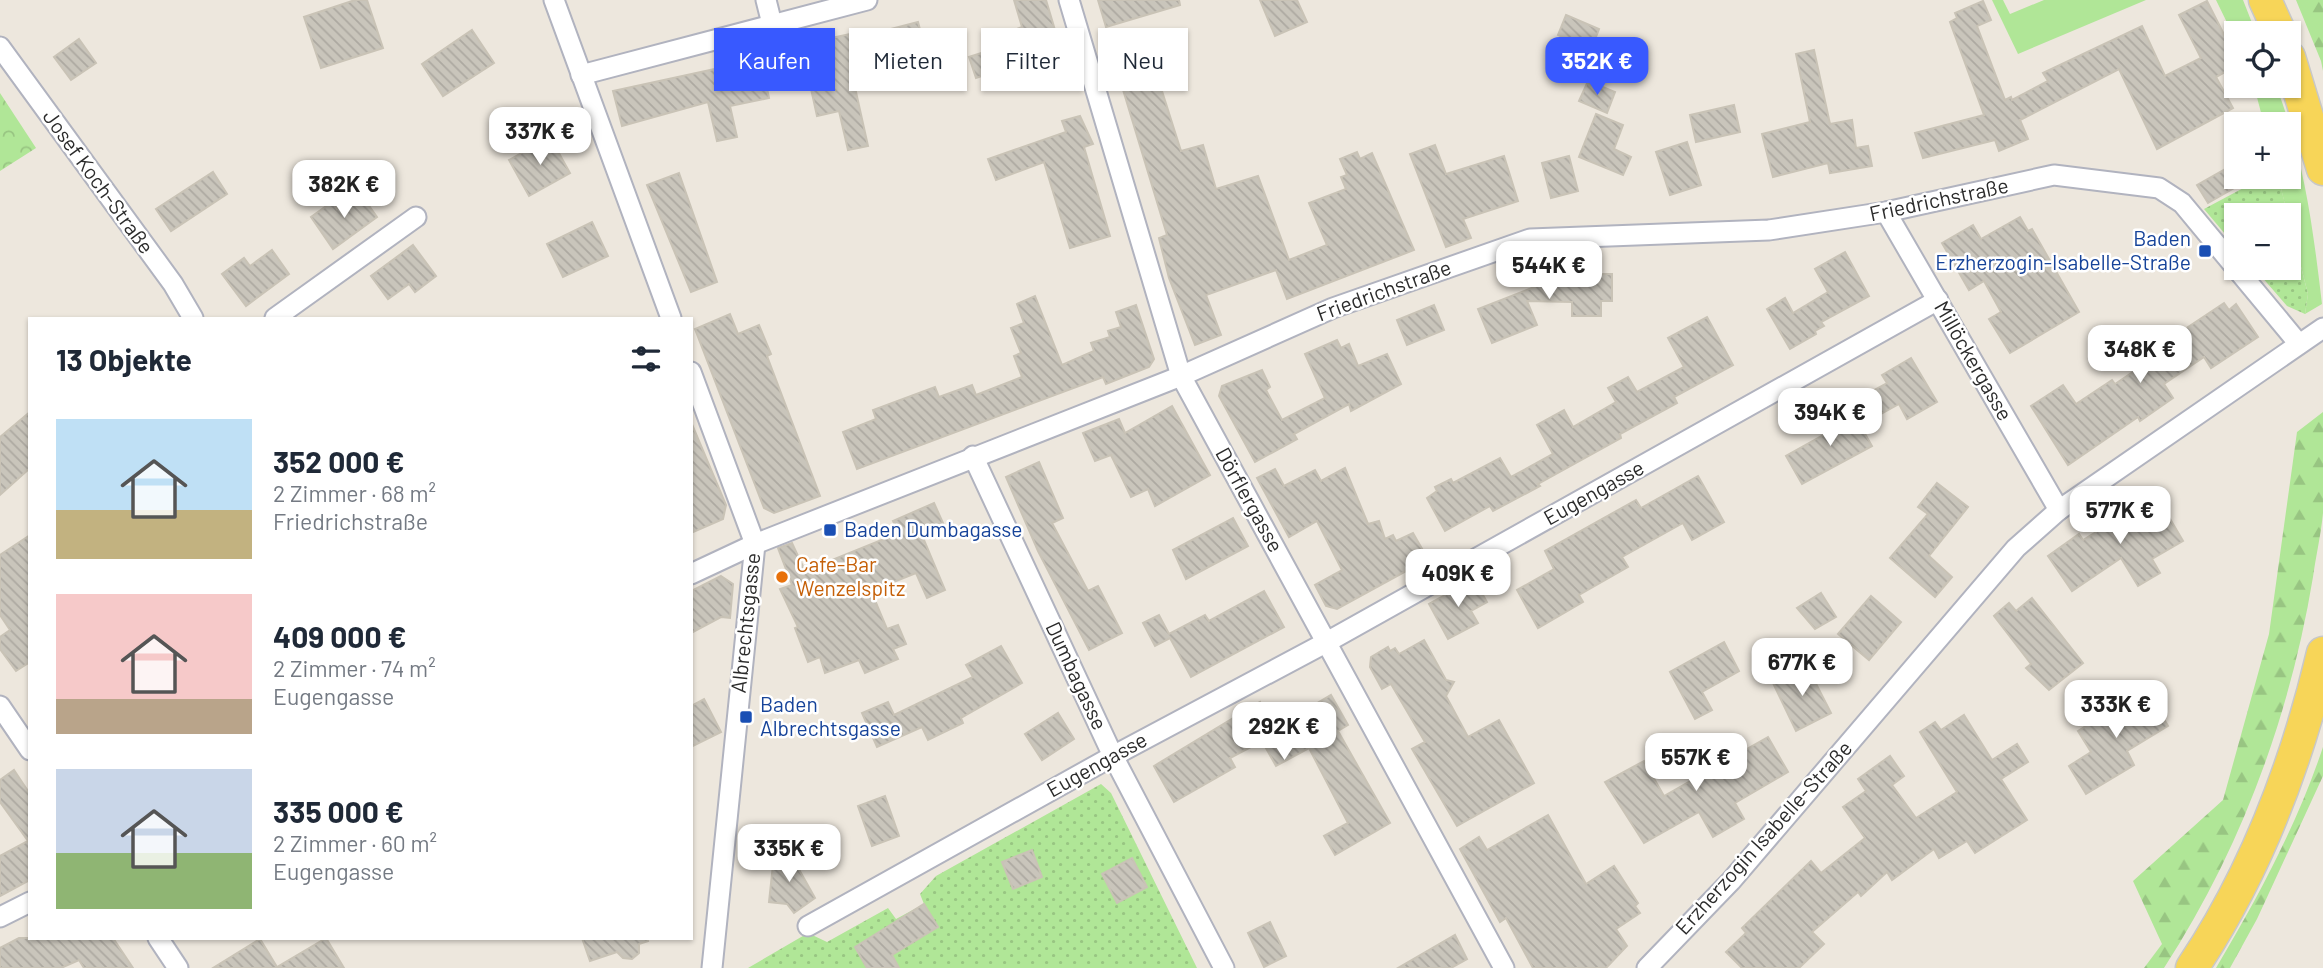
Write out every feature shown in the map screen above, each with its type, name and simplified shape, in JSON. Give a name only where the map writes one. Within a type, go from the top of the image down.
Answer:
[{"type":"main road","points":[[2265,0],[2275,21]]},
{"type":"main road","points":[[2301,97],[2323,169]]},
{"type":"main road","points":[[2192,968],[2233,897],[2281,791],[2300,740],[2323,653]]},
{"type":"street","points":[[554,0],[671,317]]},
{"type":"street","points":[[766,0],[772,24]]},
{"type":"street","points":[[581,75],[867,0]]},
{"type":"street","name":"Dörflergasse","points":[[1069,0],[1181,376],[1504,968]]},
{"type":"street","name":"Josef Koch-Straße","points":[[0,47],[173,284],[191,317]]},
{"type":"street","name":"Friedrichstraße","points":[[693,573],[755,544],[972,456],[1181,376],[1333,308],[1530,239],[1769,230],[1886,212],[2054,175],[2159,188],[2182,203],[2300,344]]},
{"type":"street","name":"Millöckergasse","points":[[1886,212],[2059,510]]},
{"type":"street","points":[[276,317],[416,217]]},
{"type":"street","name":"Eugengasse","points":[[808,926],[1113,756],[1327,642],[1938,300]]},
{"type":"street","name":"Erzherzogin Isabelle-Straße","points":[[1647,968],[1731,881],[2016,548],[2059,510],[2323,328]]},
{"type":"street","name":"Albrechtsgasse","points":[[693,377],[755,544],[712,968]]},
{"type":"street","name":"Dumbagasse","points":[[972,456],[1113,756],[1224,968]]},
{"type":"street","points":[[0,706],[28,747]]},
{"type":"street","points":[[0,916],[28,903]]},
{"type":"street","points":[[159,940],[178,968]]},
{"type":"green space","points":[[1992,0],[2003,0],[2010,14],[2044,0],[2146,0],[2018,54]]},
{"type":"green space","points":[[2216,0],[2243,0],[2251,21],[2226,21]]},
{"type":"green space","points":[[2296,0],[2323,0],[2323,71],[2321,61]]},
{"type":"green space","points":[[0,93],[36,148],[0,171]]},
{"type":"green space","points":[[2257,98],[2280,98],[2286,112],[2261,112]]},
{"type":"green space","points":[[2301,171],[2311,220],[2322,304],[2305,314],[2308,294],[2301,267],[2301,203],[2285,203],[2281,189],[2301,189]]},
{"type":"green space","points":[[2242,189],[2281,189],[2285,203],[2224,203],[2224,233],[2204,209]]},
{"type":"green space","points":[[2301,267],[2308,294],[2305,314],[2287,306],[2264,280],[2301,280]]},
{"type":"green space","points":[[2323,412],[2321,529],[2303,629],[2276,730],[2239,829],[2192,923],[2164,968],[2144,968],[2162,944],[2133,881],[2223,800],[2269,634],[2297,432]]},
{"type":"green space","points":[[2323,747],[2323,776],[2257,919],[2230,968],[2216,968],[2276,860]]},
{"type":"green space","points":[[1101,784],[1111,793],[1197,968],[748,968],[808,933],[827,942],[888,908],[896,919],[924,904],[920,894],[936,876]]},
{"type":"building","points":[[355,0],[367,0],[383,48],[321,68],[304,17]]},
{"type":"building","points":[[1014,0],[1046,0],[1054,28],[1020,28],[1022,27]]},
{"type":"building","points":[[1098,0],[1179,0],[1180,5],[1106,27]]},
{"type":"building","points":[[1260,0],[1297,0],[1307,22],[1275,36]]},
{"type":"building","points":[[1983,1],[1991,20],[1977,26],[2005,100],[2011,97],[2012,100],[2048,81],[2043,73],[2142,26],[2165,76],[2201,58],[2179,15],[2207,1],[2224,34],[2224,73],[2216,77],[2224,92],[2224,98],[2228,98],[2233,108],[2157,149],[2119,69],[2020,120],[2028,139],[1999,151],[1995,140],[1923,158],[1915,133],[1984,115],[1950,22],[1957,18],[1955,13]]},
{"type":"building","points":[[1566,15],[1599,29],[1591,50],[1558,35]]},
{"type":"building","points":[[918,22],[920,28],[895,28]]},
{"type":"building","points":[[472,30],[494,63],[443,96],[422,64]]},
{"type":"building","points":[[849,34],[849,91],[856,91],[868,146],[848,150],[839,111],[817,116],[812,91],[835,91],[835,37]]},
{"type":"building","points":[[79,39],[96,63],[71,80],[54,57]]},
{"type":"building","points":[[1577,49],[1608,63],[1601,80],[1569,67]]},
{"type":"building","points":[[1814,50],[1830,124],[1852,120],[1856,148],[1868,146],[1872,166],[1830,173],[1828,163],[1773,177],[1762,134],[1810,122],[1796,54]]},
{"type":"building","points":[[981,53],[981,76],[976,78],[969,57]]},
{"type":"building","points":[[714,69],[714,91],[768,91],[769,98],[730,106],[737,137],[717,141],[708,102],[622,126],[613,91]]},
{"type":"building","points":[[1588,81],[1615,92],[1607,113],[1579,101]]},
{"type":"building","points":[[1123,91],[1162,91],[1181,151],[1203,145],[1216,189],[1258,176],[1289,260],[1327,245],[1309,203],[1346,189],[1341,177],[1347,175],[1340,159],[1357,152],[1360,159],[1372,153],[1414,250],[1287,299],[1276,270],[1206,295],[1221,335],[1195,345],[1169,278],[1159,238],[1167,235]]},
{"type":"building","points":[[1734,105],[1740,132],[1696,142],[1690,115]]},
{"type":"building","points":[[1596,114],[1623,125],[1614,149],[1631,157],[1623,175],[1579,157]]},
{"type":"building","points":[[1080,116],[1093,144],[1084,147],[1110,236],[1070,248],[1044,162],[996,180],[988,159],[1066,132],[1062,121]]},
{"type":"building","points":[[550,137],[570,173],[529,196],[509,160]]},
{"type":"building","points":[[1687,142],[1701,185],[1670,195],[1656,152]]},
{"type":"building","points":[[1435,145],[1446,174],[1504,156],[1518,201],[1463,219],[1471,238],[1446,247],[1410,154]]},
{"type":"building","points":[[1569,156],[1578,191],[1551,198],[1542,163]]},
{"type":"building","points":[[2224,170],[2224,189],[2232,189],[2208,203],[2197,185]]},
{"type":"building","points":[[213,172],[227,194],[171,231],[156,209]]},
{"type":"building","points":[[679,173],[717,282],[691,292],[647,185]]},
{"type":"building","points":[[360,193],[377,217],[333,249],[311,217],[332,202],[337,209]]},
{"type":"building","points":[[2020,217],[2028,231],[2032,229],[2079,312],[2010,353],[1989,319],[2001,312],[1984,281],[1969,290],[1942,243],[1973,225],[1981,239]]},
{"type":"building","points":[[592,222],[608,256],[563,277],[547,244]]},
{"type":"building","points":[[413,245],[436,276],[415,292],[409,284],[388,299],[371,276]]},
{"type":"building","points":[[272,250],[289,274],[246,306],[222,274],[244,258],[250,266]]},
{"type":"building","points":[[1845,252],[1869,296],[1821,322],[1824,326],[1815,331],[1816,334],[1790,349],[1767,309],[1785,298],[1793,313],[1828,292],[1815,269]]},
{"type":"building","points":[[1572,266],[1601,266],[1601,274],[1612,274],[1612,301],[1601,301],[1601,316],[1572,316],[1572,302],[1527,301],[1537,325],[1492,343],[1478,309],[1572,275]]},
{"type":"building","points":[[1035,296],[1062,365],[1094,351],[1091,343],[1110,337],[1108,331],[1121,327],[1116,312],[1136,305],[1154,359],[1149,367],[1106,384],[1103,377],[857,469],[843,432],[876,419],[873,410],[935,387],[939,397],[972,385],[976,395],[1022,377],[1014,356],[1021,353],[1011,328],[1024,323],[1017,304]]},
{"type":"building","points":[[2224,303],[2229,310],[2236,304],[2258,337],[2211,368],[2204,357],[2164,384],[2173,398],[2140,421],[2138,417],[2068,465],[2031,406],[2063,385],[2076,404],[2112,380],[2115,384],[2167,349],[2187,333],[2185,329]]},
{"type":"building","points":[[1434,305],[1444,330],[1407,345],[1397,320]]},
{"type":"building","points":[[730,314],[738,334],[759,325],[771,354],[767,356],[820,496],[774,513],[764,508],[695,329]]},
{"type":"building","points":[[1707,317],[1733,365],[1674,397],[1677,403],[1620,434],[1621,438],[1538,484],[1540,486],[1493,511],[1490,506],[1445,531],[1427,498],[1437,491],[1435,487],[1451,479],[1453,483],[1500,458],[1511,477],[1553,454],[1537,425],[1564,410],[1573,427],[1616,402],[1608,388],[1628,377],[1637,392],[1684,367],[1668,338]]},
{"type":"building","points":[[1337,340],[1341,348],[1349,344],[1358,366],[1387,354],[1401,384],[1351,411],[1349,404],[1294,434],[1297,439],[1255,462],[1219,396],[1222,386],[1262,370],[1270,387],[1266,390],[1282,420],[1325,398],[1305,354]]},
{"type":"building","points":[[1911,358],[1937,402],[1907,419],[1899,404],[1881,414],[1869,393],[1887,383],[1882,375]]},
{"type":"building","points":[[1172,406],[1210,475],[1155,506],[1148,489],[1131,497],[1111,455],[1095,461],[1083,433],[1119,419],[1125,433]]},
{"type":"building","points":[[1852,411],[1872,446],[1802,484],[1786,456],[1825,434],[1821,428]]},
{"type":"building","points":[[28,414],[28,470],[0,495],[0,437]]},
{"type":"building","points":[[693,427],[726,505],[723,519],[693,532]]},
{"type":"building","points":[[1039,462],[1063,518],[1052,523],[1088,591],[1098,586],[1122,633],[1089,650],[1038,551],[1006,477]]},
{"type":"building","points":[[1345,468],[1368,524],[1379,521],[1385,539],[1393,535],[1396,541],[1413,533],[1428,559],[1337,609],[1326,606],[1315,585],[1342,570],[1317,521],[1289,537],[1257,478],[1275,469],[1284,486],[1315,470],[1321,481]]},
{"type":"building","points":[[1698,476],[1724,522],[1692,540],[1683,523],[1622,557],[1628,567],[1579,595],[1583,602],[1538,628],[1517,590],[1554,569],[1545,551],[1636,500],[1641,508]]},
{"type":"building","points":[[1937,483],[1968,507],[1929,556],[1952,577],[1935,597],[1890,558],[1928,514],[1918,507]]},
{"type":"building","points":[[2156,495],[2183,541],[2152,559],[2160,573],[2138,586],[2121,558],[2072,591],[2048,556],[2079,534],[2083,540]]},
{"type":"building","points":[[934,503],[943,523],[921,533],[945,590],[927,598],[916,573],[871,591],[887,629],[898,625],[906,644],[893,649],[898,659],[865,673],[859,660],[825,673],[820,657],[808,662],[795,628],[798,627],[780,589],[792,585],[778,548],[792,543],[805,571],[899,533],[893,521]]},
{"type":"building","points":[[1233,518],[1248,546],[1186,579],[1173,550]]},
{"type":"building","points":[[28,536],[28,663],[16,671],[0,649],[0,637],[10,630],[0,615],[0,555]]},
{"type":"building","points":[[721,576],[733,584],[730,618],[721,617],[693,632],[693,590]]},
{"type":"building","points":[[1474,579],[1487,602],[1471,611],[1478,623],[1448,639],[1429,604]]},
{"type":"building","points":[[1264,591],[1284,627],[1191,677],[1170,638],[1155,646],[1143,623],[1159,615],[1169,634],[1205,615],[1209,621]]},
{"type":"building","points":[[1821,593],[1836,617],[1815,629],[1797,608]]},
{"type":"building","points":[[1871,596],[1901,622],[1869,660],[1838,634]]},
{"type":"building","points":[[2032,598],[2083,663],[2049,690],[2026,668],[2031,664],[1994,616],[2009,603],[2016,611]]},
{"type":"building","points":[[1424,640],[1446,680],[1454,682],[1446,696],[1468,737],[1499,720],[1534,783],[1457,826],[1412,749],[1425,742],[1391,684],[1382,689],[1370,667],[1371,657],[1388,647],[1390,651],[1395,648],[1399,654]]},
{"type":"building","points":[[1724,642],[1739,671],[1702,692],[1712,710],[1695,719],[1670,672]]},
{"type":"building","points":[[1001,646],[1022,683],[961,718],[963,723],[928,740],[922,727],[877,747],[862,713],[888,702],[894,715],[973,677],[966,665]]},
{"type":"building","points":[[1807,666],[1831,713],[1796,731],[1773,683]]},
{"type":"building","points":[[2145,688],[2168,726],[2127,751],[2134,765],[2086,794],[2069,766],[2091,752],[2078,731]]},
{"type":"building","points":[[1331,695],[1348,725],[1338,731],[1390,823],[1335,855],[1324,836],[1348,823],[1309,748],[1276,766],[1262,741],[1230,758],[1235,767],[1174,802],[1154,766],[1260,702],[1275,728]]},
{"type":"building","points":[[704,699],[721,732],[693,746],[693,705]]},
{"type":"building","points":[[1058,713],[1074,739],[1042,760],[1025,734]]},
{"type":"building","points":[[1964,715],[1992,760],[2017,744],[2028,762],[2001,779],[2027,820],[1975,853],[1967,841],[1939,858],[1934,849],[1892,880],[1887,872],[1861,896],[1858,892],[1812,932],[1824,944],[1799,968],[1742,968],[1726,952],[1746,933],[1742,928],[1811,861],[1821,873],[1865,838],[1843,807],[1866,791],[1858,779],[1890,756],[1904,776],[1892,785],[1916,818],[1957,792],[1920,732],[1935,722],[1941,730]]},
{"type":"building","points":[[1768,737],[1788,772],[1735,803],[1744,819],[1713,837],[1699,812],[1644,843],[1605,782],[1644,761],[1664,796]]},
{"type":"building","points":[[14,770],[28,791],[28,841],[0,802],[0,780]]},
{"type":"building","points":[[885,796],[899,836],[872,846],[858,806]]},
{"type":"building","points":[[1548,815],[1586,884],[1614,866],[1638,903],[1635,906],[1640,913],[1616,929],[1627,946],[1606,968],[1533,968],[1506,918],[1500,922],[1460,849],[1479,837],[1487,850]]},
{"type":"building","points":[[28,841],[28,881],[0,896],[0,856]]},
{"type":"building","points":[[1032,850],[1042,877],[1013,889],[1002,862]]},
{"type":"building","points":[[774,855],[792,857],[815,898],[794,913],[787,904],[769,902]]},
{"type":"building","points":[[1132,858],[1147,887],[1117,903],[1102,874]]},
{"type":"building","points":[[924,904],[938,927],[892,955],[899,968],[867,968],[855,947]]},
{"type":"building","points":[[1270,922],[1286,956],[1264,967],[1248,933]]},
{"type":"building","points":[[1455,935],[1467,959],[1451,968],[1398,968]]},
{"type":"building","points":[[19,938],[114,940],[133,968],[84,968],[79,960],[61,968],[0,968],[0,948]]},
{"type":"building","points":[[258,940],[277,967],[323,940],[327,940],[344,968],[213,968]]},
{"type":"building","points":[[583,940],[648,940],[639,944],[639,953],[632,959],[623,958],[617,952],[590,961]]},
{"type":"place","name":"Baden Erzherzogin-Isabelle-Straße","points":[[2205,251]]},
{"type":"place","name":"Baden Dumbagasse","points":[[830,530]]},
{"type":"place","name":"Cafe-Bar Wenzelspitz","points":[[782,577]]},
{"type":"place","name":"Baden Albrechtsgasse","points":[[746,717]]}]
